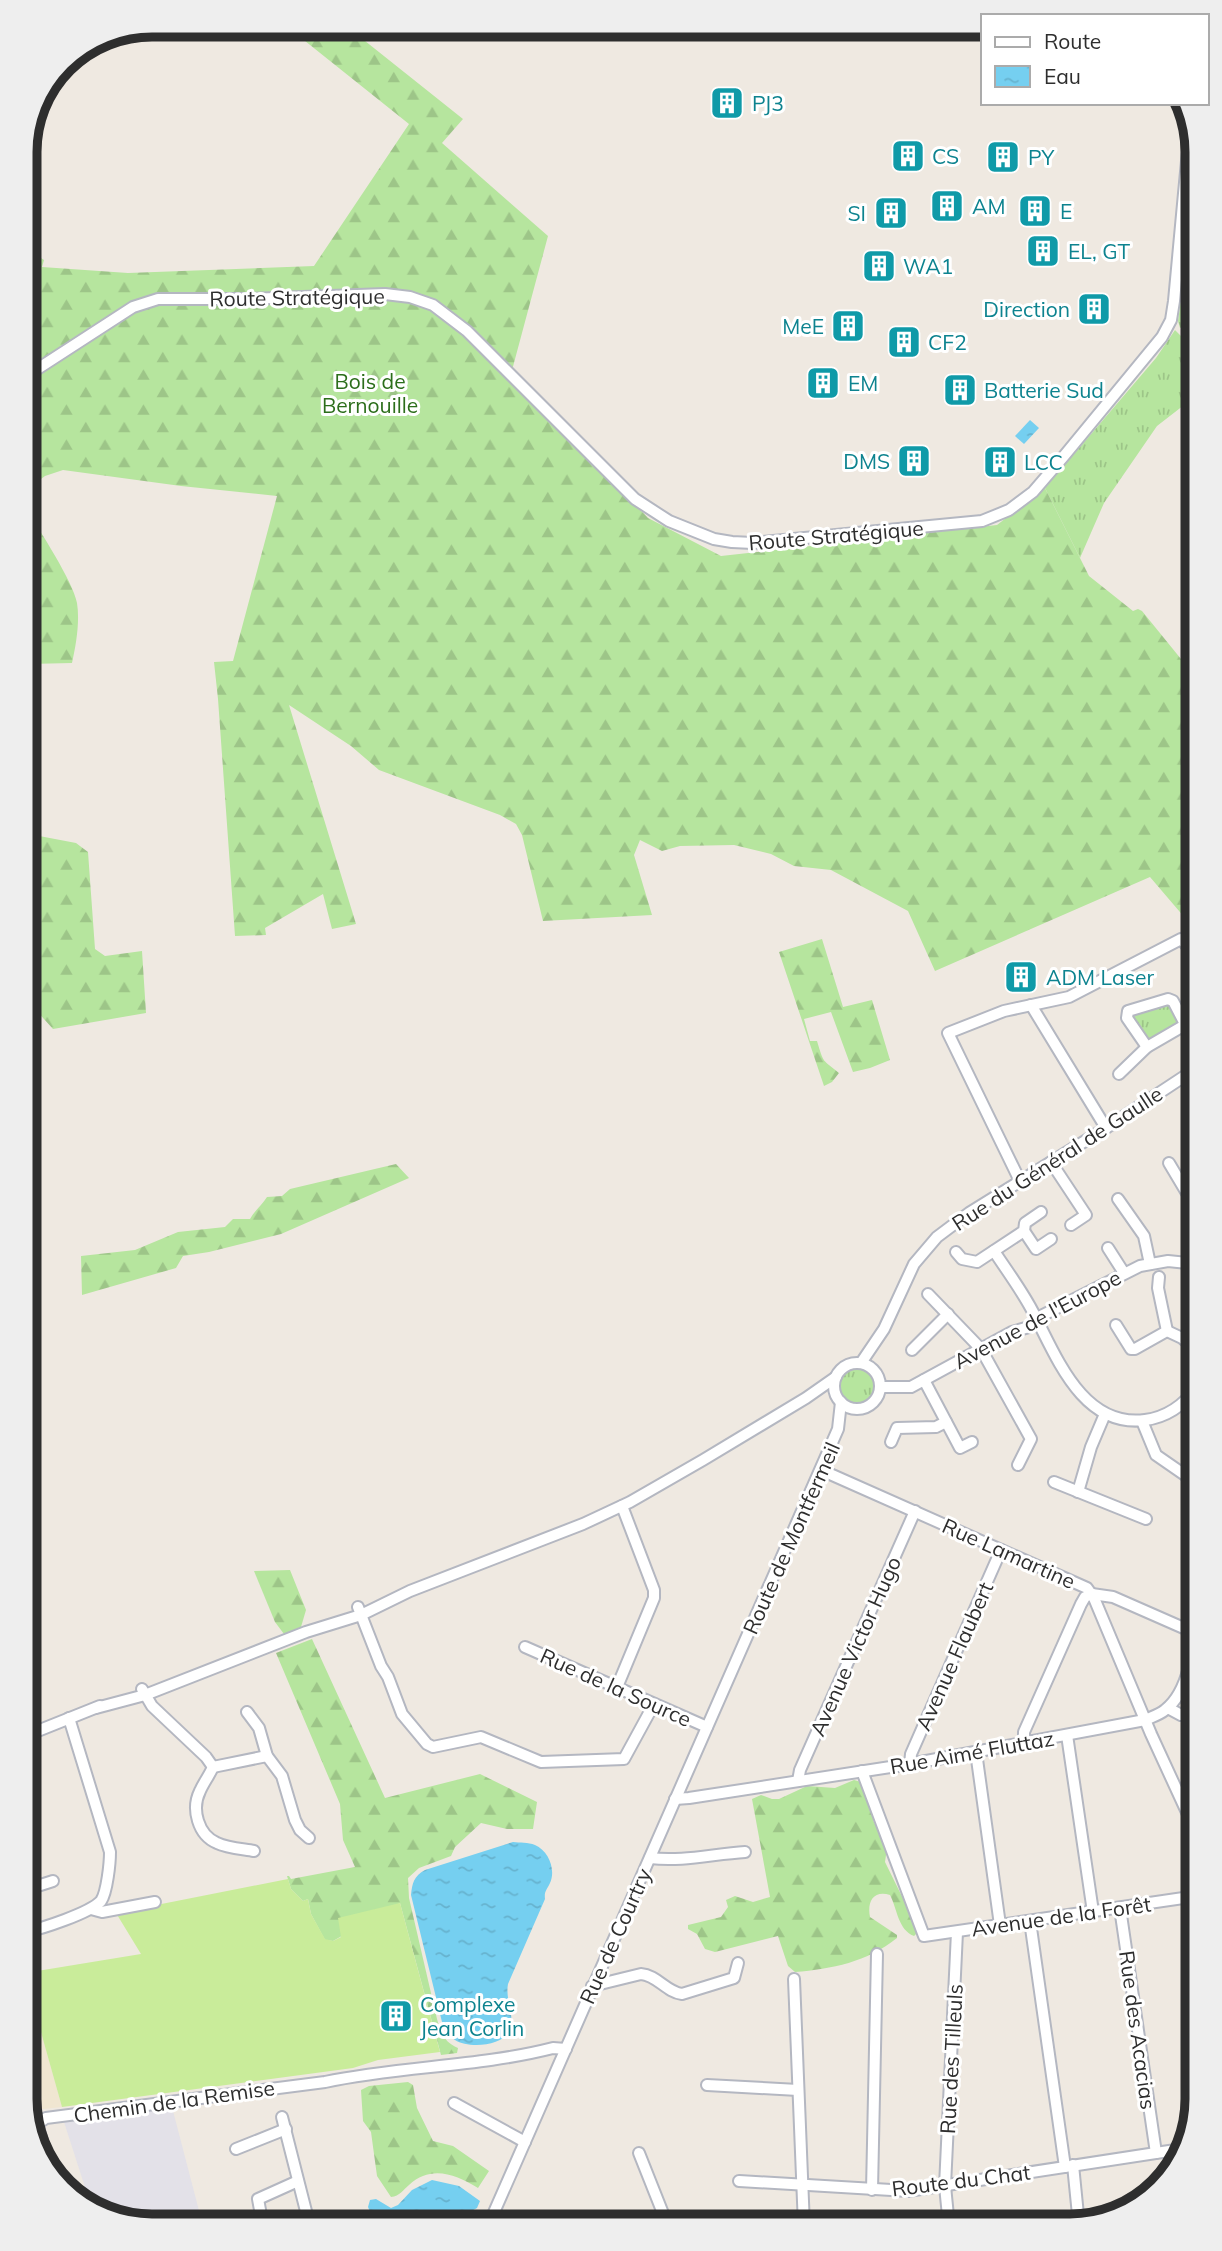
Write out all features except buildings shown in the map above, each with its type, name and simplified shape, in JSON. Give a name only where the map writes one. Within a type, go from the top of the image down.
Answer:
[{"type":"street","name":"Route Stratégique","points":[[37,369],[133,307],[158,299],[385,294],[410,297],[433,305],[467,331],[635,499],[669,521],[714,539],[753,543],[982,521],[1009,510],[1032,492],[1131,376],[1168,328],[1174,301],[1185,183]]},
{"type":"street","points":[[1020,1181],[948,1033],[1004,1011],[1069,997],[1181,939],[1185,943]]},
{"type":"street","points":[[1119,1074],[1147,1047],[1185,1024],[1172,1001],[1168,999],[1128,1011],[1126,1018],[1147,1047]]},
{"type":"street","points":[[1031,1006],[1105,1128]]},
{"type":"street","name":"Rue du Général de Gaulle","points":[[877,1375],[875,1362],[884,1329],[907,1275],[928,1245],[962,1217],[1185,1076]]},
{"type":"street","points":[[1051,1162],[1086,1215],[1071,1225]]},
{"type":"street","points":[[1169,1163],[1185,1187]]},
{"type":"street","points":[[1118,1199],[1143,1236],[1150,1264]]},
{"type":"street","points":[[1041,1212],[1025,1223],[1024,1231],[1036,1249],[1051,1240]]},
{"type":"street","points":[[956,1252],[962,1259],[977,1262],[1024,1231]]},
{"type":"street","points":[[1108,1248],[1124,1273]]},
{"type":"street","points":[[994,1251],[1077,1390],[1087,1401],[1105,1413],[1124,1420],[1142,1421],[1170,1413],[1185,1402]]},
{"type":"street","name":"Avenue de l'Europe","points":[[880,1387],[906,1388],[924,1380],[1013,1332],[1029,1327],[1124,1273],[1150,1264],[1168,1261],[1185,1263]]},
{"type":"street","points":[[1159,1277],[1158,1288],[1167,1331]]},
{"type":"street","points":[[928,1294],[981,1349],[1031,1439],[1018,1465]]},
{"type":"street","points":[[912,1350],[948,1314]]},
{"type":"street","points":[[1116,1325],[1132,1350],[1167,1331]]},
{"type":"street","name":"Rue du Général de Gaulle","points":[[861,1363],[884,1329]]},
{"type":"street","points":[[1167,1331],[1185,1340]]},
{"type":"street","points":[[37,1731],[306,1632],[623,1509],[806,1398],[836,1377],[846,1366],[861,1363],[874,1370],[880,1387],[879,1394],[871,1405],[858,1409],[819,1395],[806,1398]]},
{"type":"street","points":[[836,1377],[834,1385],[840,1401]]},
{"type":"street","points":[[924,1380],[960,1448],[972,1442]]},
{"type":"street","name":"Route de Montfermeil","points":[[743,1647],[838,1429],[840,1401]]},
{"type":"street","name":"Route de Montfermeil","points":[[838,1429],[858,1409]]},
{"type":"street","points":[[1078,1492],[1091,1447],[1105,1413]]},
{"type":"street","points":[[1142,1421],[1156,1455],[1185,1475]]},
{"type":"street","points":[[891,1442],[897,1428],[936,1427],[946,1422]]},
{"type":"street","name":"Rue Lamartine","points":[[821,1470],[1081,1585],[1092,1594],[1113,1597],[1185,1629]]},
{"type":"street","points":[[1054,1482],[1146,1519]]},
{"type":"street","points":[[617,1687],[654,1598],[654,1590],[623,1509]]},
{"type":"street","name":"Avenue Victor Hugo","points":[[798,1781],[800,1770],[915,1511]]},
{"type":"street","name":"Avenue Flaubert","points":[[910,1764],[911,1754],[1001,1550]]},
{"type":"street","points":[[1024,1743],[1024,1732],[1081,1604],[1085,1597],[1092,1594],[1185,1806]]},
{"type":"street","points":[[360,1611],[402,1714],[427,1744],[433,1747],[481,1737],[541,1762],[624,1759],[654,1704]]},
{"type":"street","name":"Rue de la Source","points":[[525,1647],[707,1727]]},
{"type":"street","name":"Rue de Courtry","points":[[493,2214],[743,1647]]},
{"type":"street","points":[[1185,1680],[1168,1708],[1185,1714]]},
{"type":"street","points":[[144,1692],[152,1706],[206,1757],[213,1767]]},
{"type":"street","name":"Rue Aimé Fluttaz","points":[[675,1799],[976,1752],[1145,1720],[1168,1708]]},
{"type":"street","points":[[247,1712],[259,1728],[267,1756],[282,1776],[295,1820],[300,1830],[309,1838]]},
{"type":"street","points":[[37,1928],[91,1909],[103,1899],[110,1852],[69,1718]]},
{"type":"street","points":[[1067,1735],[1093,1912]]},
{"type":"street","points":[[976,1752],[1000,1925]]},
{"type":"street","points":[[213,1767],[267,1756]]},
{"type":"street","points":[[213,1767],[197,1802],[196,1815],[200,1827],[207,1837],[217,1844],[254,1851]]},
{"type":"street","name":"Avenue de la Forêt","points":[[862,1771],[924,1936],[1185,1898]]},
{"type":"street","points":[[650,1858],[701,1858],[712,1854],[745,1852]]},
{"type":"street","points":[[37,1886],[53,1881]]},
{"type":"street","points":[[91,1909],[102,1912],[155,1902]]},
{"type":"street","name":"Rue des Acacias","points":[[1120,1908],[1156,2153]]},
{"type":"street","points":[[1030,1921],[1077,2213]]},
{"type":"street","name":"Rue des Tilleuls","points":[[948,2214],[945,2186],[957,1931]]},
{"type":"street","points":[[872,2190],[877,1954]]},
{"type":"street","points":[[593,1986],[641,1973],[648,1974],[676,1993],[682,1994],[734,1978],[738,1963]]},
{"type":"street","points":[[794,1979],[804,2214]]},
{"type":"street","name":"Chemin de la Remise","points":[[39,2123],[47,2118],[325,2082],[553,2048],[566,2049]]},
{"type":"street","points":[[707,2085],[798,2090]]},
{"type":"street","points":[[454,2103],[525,2142]]},
{"type":"street","points":[[282,2117],[307,2214]]},
{"type":"street","points":[[236,2149],[286,2129]]},
{"type":"street","name":"Route du Chat","points":[[739,2181],[908,2191],[1173,2150]]},
{"type":"street","points":[[639,2153],[663,2214]]},
{"type":"street","points":[[261,2214],[258,2199],[298,2181]]},
{"type":"shaded area","points":[[37,2018],[62,2107],[38,2110]]},
{"type":"shaded area","points":[[172,2107],[200,2214],[129,2212],[87,2194],[64,2122]]},
{"type":"green space","name":"Bois de Bernouille","points":[[300,37],[360,37],[463,119],[442,143],[548,236],[511,374],[648,518],[721,556],[997,525],[1045,488],[1089,576],[1133,611],[1142,611],[1181,659],[1185,660],[1185,918],[1150,877],[935,971],[908,911],[831,870],[794,866],[771,854],[734,845],[680,846],[662,851],[640,840],[634,855],[652,915],[543,921],[522,835],[516,824],[500,815],[379,770],[351,746],[289,705],[356,924],[332,929],[323,894],[265,928],[266,935],[235,936],[214,662],[233,661],[277,496],[63,470],[37,482],[37,256],[44,260],[42,267],[128,273],[314,266],[409,124]]},
{"type":"green space","points":[[1185,272],[1185,327],[1180,328],[1178,321]]},
{"type":"green space","points":[[1175,330],[1185,340],[1185,404],[1157,426],[1104,503],[1080,558],[1045,488],[1156,358]]},
{"type":"green space","points":[[37,527],[69,582],[77,603],[78,618],[72,663],[37,664]]},
{"type":"green space","points":[[37,836],[76,843],[88,852],[95,949],[105,956],[142,951],[146,1013],[53,1029],[37,1011]]},
{"type":"green space","points":[[822,939],[843,1007],[872,1000],[890,1060],[853,1072],[831,1012],[804,1019],[810,1041],[817,1041],[824,1060],[839,1073],[832,1082],[824,1086],[779,952]]},
{"type":"green space","points":[[1168,1002],[1179,1024],[1149,1041],[1130,1019],[1131,1014]]},
{"type":"green space","points":[[396,1164],[409,1178],[281,1234],[183,1256],[176,1268],[82,1295],[81,1256],[135,1250],[178,1232],[225,1227],[233,1219],[250,1219],[267,1197],[282,1196],[290,1189]]},
{"type":"green space","points":[[857,1369],[869,1374],[874,1386],[869,1398],[857,1403],[845,1398],[840,1386],[845,1374]]},
{"type":"green space","points":[[290,1570],[306,1610],[301,1627],[284,1634],[275,1622],[254,1571]]},
{"type":"green space","points":[[312,1639],[385,1798],[480,1774],[537,1802],[533,1829],[507,1829],[481,1823],[455,1847],[451,1856],[419,1868],[408,1878],[409,1898],[437,2019],[449,2043],[458,2048],[457,2053],[441,2055],[400,1903],[333,1941],[325,1940],[311,1914],[308,1899],[303,1901],[291,1889],[287,1876],[291,1879],[355,1867],[343,1840],[340,1804],[276,1653]]},
{"type":"green space","points":[[854,1780],[865,1787],[865,1796],[874,1811],[873,1820],[887,1848],[885,1862],[919,1931],[914,1936],[904,1929],[890,1895],[879,1894],[872,1898],[870,1917],[897,1935],[897,1938],[874,1953],[849,1963],[795,1972],[788,1966],[778,1936],[715,1952],[705,1949],[697,1934],[688,1929],[688,1925],[721,1917],[728,1907],[726,1900],[735,1896],[753,1902],[770,1897],[752,1799],[761,1795],[779,1799],[807,1786],[835,1788]]},
{"type":"green space","points":[[288,1879],[291,1889],[303,1901],[308,1899],[311,1914],[325,1939],[333,1941],[341,1937],[338,1918],[400,1903],[440,2052],[378,2060],[353,2068],[62,2107],[37,2018],[37,1971],[141,1954],[116,1913]]},
{"type":"green space","points":[[408,2082],[413,2085],[417,2108],[433,2141],[453,2146],[489,2171],[478,2188],[461,2179],[434,2173],[417,2179],[391,2197],[377,2176],[371,2132],[363,2121],[361,2090],[369,2086]]},
{"type":"water","points":[[1030,420],[1039,428],[1024,444],[1015,436]]},
{"type":"water","points":[[513,1842],[532,1844],[540,1848],[552,1867],[552,1878],[508,1984],[511,2023],[507,2035],[486,2044],[461,2043],[447,2032],[442,2022],[411,1895],[412,1887],[416,1877],[425,1870]]},
{"type":"water","points":[[432,2180],[459,2186],[480,2201],[477,2208],[466,2214],[371,2214],[368,2207],[370,2200],[376,2199],[391,2208],[398,2205],[412,2190]]},
{"type":"place","name":"PJ3","points":[[727,103]]},
{"type":"place","name":"CS","points":[[908,156]]},
{"type":"place","name":"PY","points":[[1003,157]]},
{"type":"place","name":"AM","points":[[947,206]]},
{"type":"place","name":"E","points":[[1035,211]]},
{"type":"place","name":"SI","points":[[891,213]]},
{"type":"place","name":"EL, GT","points":[[1043,251]]},
{"type":"place","name":"WA1","points":[[879,266]]},
{"type":"place","name":"Direction","points":[[1094,309]]},
{"type":"place","name":"MeE","points":[[848,326]]},
{"type":"place","name":"CF2","points":[[904,342]]},
{"type":"place","name":"EM","points":[[823,383]]},
{"type":"place","name":"Batterie Sud","points":[[960,390]]},
{"type":"place","name":"DMS","points":[[914,461]]},
{"type":"place","name":"LCC","points":[[1000,462]]},
{"type":"place","name":"ADM Laser","points":[[1021,977]]},
{"type":"place","name":"Complexe Jean Corlin","points":[[396,2016]]}]
